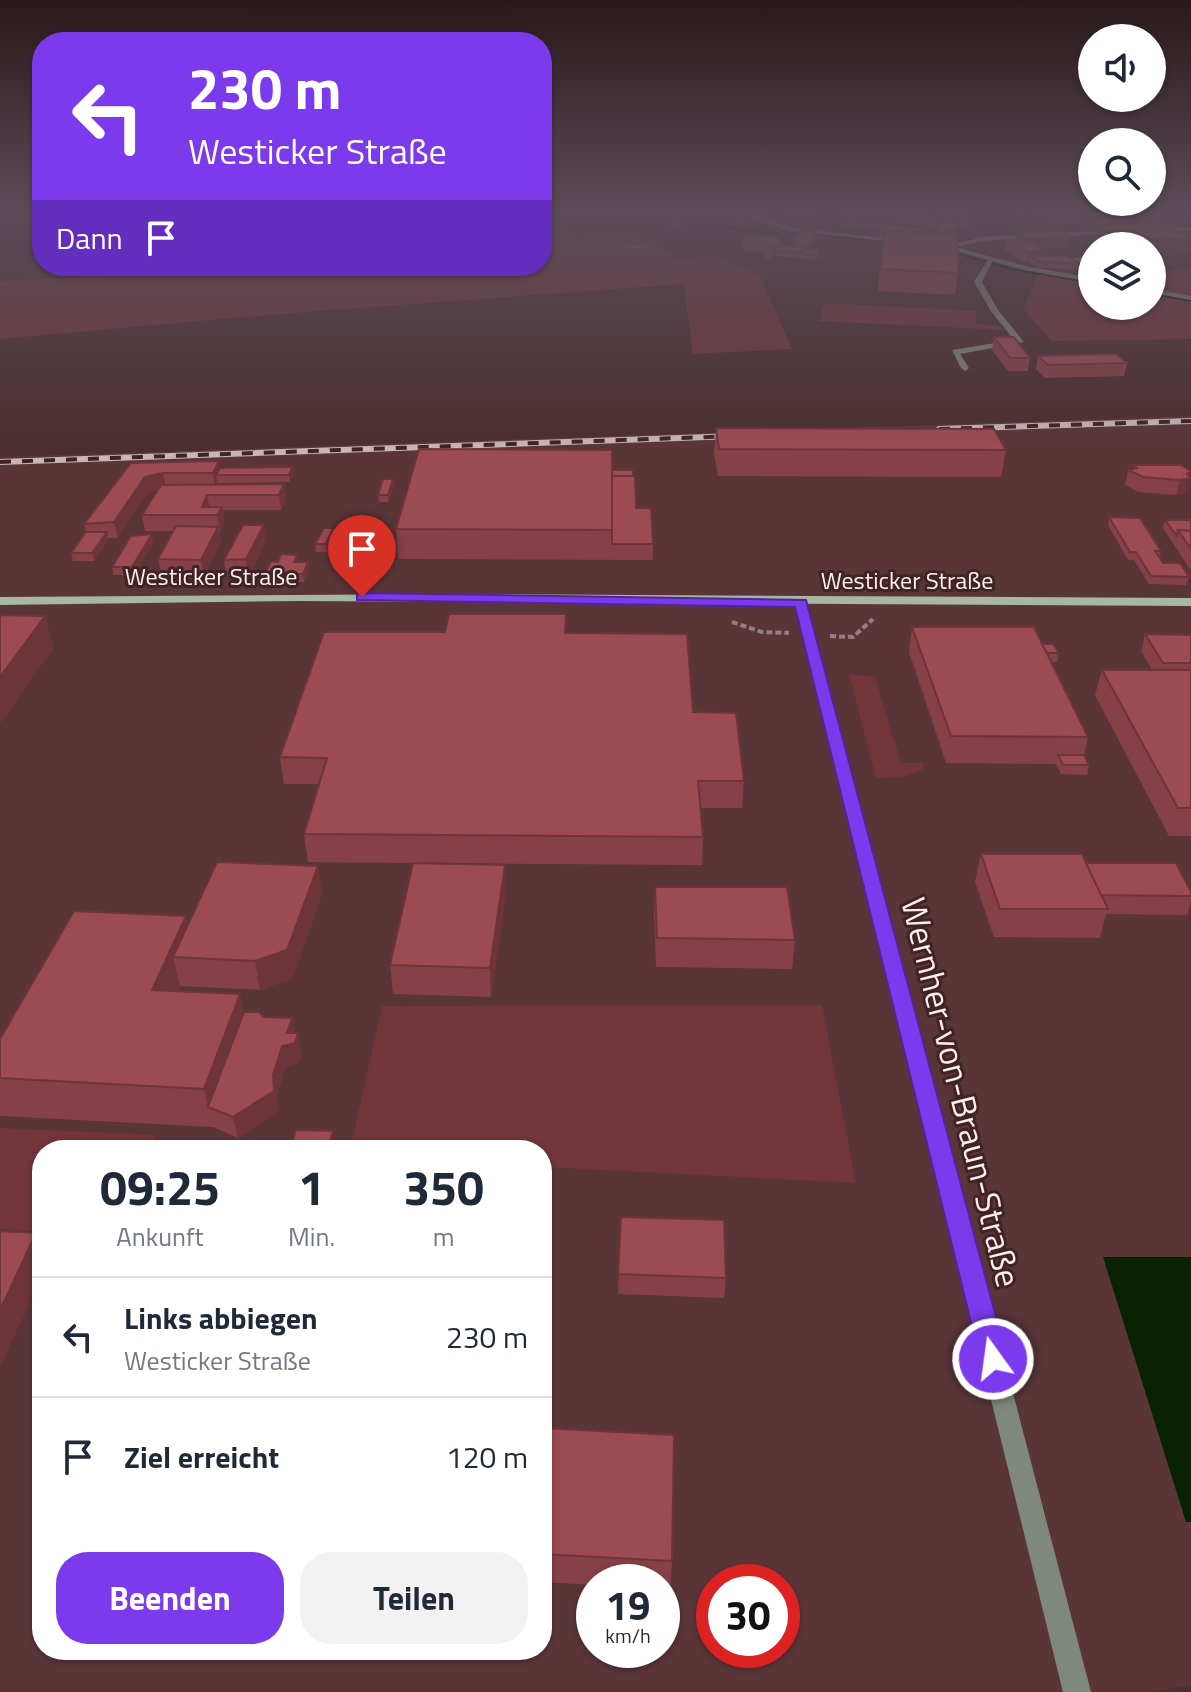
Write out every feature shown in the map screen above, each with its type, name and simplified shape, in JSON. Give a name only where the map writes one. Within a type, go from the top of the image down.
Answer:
[{"type":"main road","name":"Westicker Straße","points":[[0,601],[362,597],[801,603],[1191,602]]},
{"type":"street","points":[[965,368],[955,352],[1020,342],[984,292]]},
{"type":"street","points":[[1166,294],[1191,298]]},
{"type":"street","name":"Wernher-von-Braun-Straße","points":[[801,603],[1077,1692]]},
{"type":"shaded area","points":[[0,292],[576,292],[278,314],[0,339]]},
{"type":"shaded area","points":[[685,292],[767,292],[792,349],[693,354]]},
{"type":"shaded area","points":[[1030,292],[1078,292],[1078,320],[1166,320],[1166,296],[1191,300],[1191,339],[1052,341],[1023,308]]},
{"type":"shaded area","points":[[1166,292],[1191,292],[1191,297],[1166,293]]},
{"type":"shaded area","points":[[825,303],[976,311],[976,324],[1000,326],[1004,330],[819,321]]},
{"type":"shaded area","points":[[1191,416],[1191,1685],[1152,1692],[0,1692],[0,457]]},
{"type":"shaded area","points":[[849,674],[875,677],[901,763],[924,763],[922,770],[902,777],[876,778]]},
{"type":"shaded area","points":[[822,1005],[856,1183],[552,1168],[552,1140],[352,1140],[382,1006]]},
{"type":"shaded area","points":[[0,1128],[156,1135],[154,1140],[32,1140],[32,1231],[0,1229]]},
{"type":"shaded area","points":[[1103,1257],[1191,1257],[1191,1522],[1186,1522]]},
{"type":"building","points":[[994,337],[1014,337],[1030,358],[1010,358]]},
{"type":"building","points":[[1116,354],[1127,363],[1048,365],[1038,356]]},
{"type":"building","points":[[716,428],[994,429],[1006,450],[719,449]]},
{"type":"building","points":[[419,449],[612,450],[612,530],[396,529]]},
{"type":"building","points":[[219,461],[213,473],[163,473],[145,477],[114,522],[84,524],[131,463]]},
{"type":"building","points":[[1134,465],[1181,465],[1191,471],[1187,474],[1190,478],[1143,477],[1128,470],[1137,468]]},
{"type":"building","points":[[292,467],[289,475],[216,475],[220,468]]},
{"type":"building","points":[[612,470],[633,470],[633,476],[612,476]]},
{"type":"building","points":[[612,476],[635,476],[636,508],[651,508],[653,544],[612,544]]},
{"type":"building","points":[[383,479],[393,479],[388,495],[378,495]]},
{"type":"building","points":[[284,484],[279,495],[207,495],[202,507],[222,507],[217,515],[142,515],[161,485]]},
{"type":"building","points":[[1109,517],[1140,518],[1161,551],[1155,551],[1163,563],[1180,563],[1189,577],[1151,576],[1136,552],[1130,552]]},
{"type":"building","points":[[1165,520],[1191,520],[1191,531],[1178,530],[1177,536]]},
{"type":"building","points":[[243,525],[264,525],[246,559],[224,560]]},
{"type":"building","points":[[176,526],[218,527],[201,560],[158,559]]},
{"type":"building","points":[[324,528],[333,528],[326,544],[315,544]]},
{"type":"building","points":[[1178,530],[1191,531],[1191,549]]},
{"type":"building","points":[[86,532],[107,532],[92,553],[71,553]]},
{"type":"building","points":[[152,534],[132,567],[112,567],[131,536]]},
{"type":"building","points":[[281,554],[297,555],[294,562],[308,562],[303,574],[265,574],[271,561],[278,562]]},
{"type":"building","points":[[449,614],[566,614],[565,633],[687,634],[693,712],[736,713],[744,781],[698,781],[703,837],[304,834],[327,758],[280,757],[324,632],[445,632]]},
{"type":"building","points":[[0,615],[45,616],[0,677]]},
{"type":"building","points":[[912,627],[1034,627],[1088,737],[951,736]]},
{"type":"building","points":[[1145,634],[1191,635],[1191,663],[1163,663]]},
{"type":"building","points":[[1042,644],[1053,644],[1059,653],[1047,653]]},
{"type":"building","points":[[1102,670],[1191,670],[1191,808],[1178,808]]},
{"type":"building","points":[[1058,755],[1084,755],[1089,765],[1063,765]]},
{"type":"building","points":[[981,854],[1082,854],[1108,909],[1000,909]]},
{"type":"building","points":[[217,862],[318,866],[287,950],[255,961],[173,957]]},
{"type":"building","points":[[413,863],[505,865],[490,968],[390,965]]},
{"type":"building","points":[[1086,863],[1176,863],[1191,896],[1101,895]]},
{"type":"building","points":[[655,887],[787,887],[795,940],[657,938]]},
{"type":"building","points":[[74,911],[186,916],[152,990],[240,994],[204,1089],[0,1078],[0,1039]]},
{"type":"building","points":[[244,1012],[259,1012],[264,1017],[292,1018],[287,1033],[298,1033],[295,1043],[282,1046],[273,1075],[274,1091],[233,1117],[208,1107]]},
{"type":"building","points":[[296,1130],[333,1131],[331,1140],[293,1140]]},
{"type":"building","points":[[621,1217],[724,1220],[726,1278],[618,1274]]},
{"type":"building","points":[[0,1231],[32,1233],[32,1242],[0,1310]]},
{"type":"building","points":[[552,1429],[674,1435],[672,1561],[552,1555]]},
{"type":"waterway","points":[[1166,297],[1191,301]]},
{"type":"railway","points":[[939,429],[1191,421]]},
{"type":"railway","points":[[0,462],[736,436]]},
{"type":"route","points":[[362,597],[801,603],[993,1359]]}]
